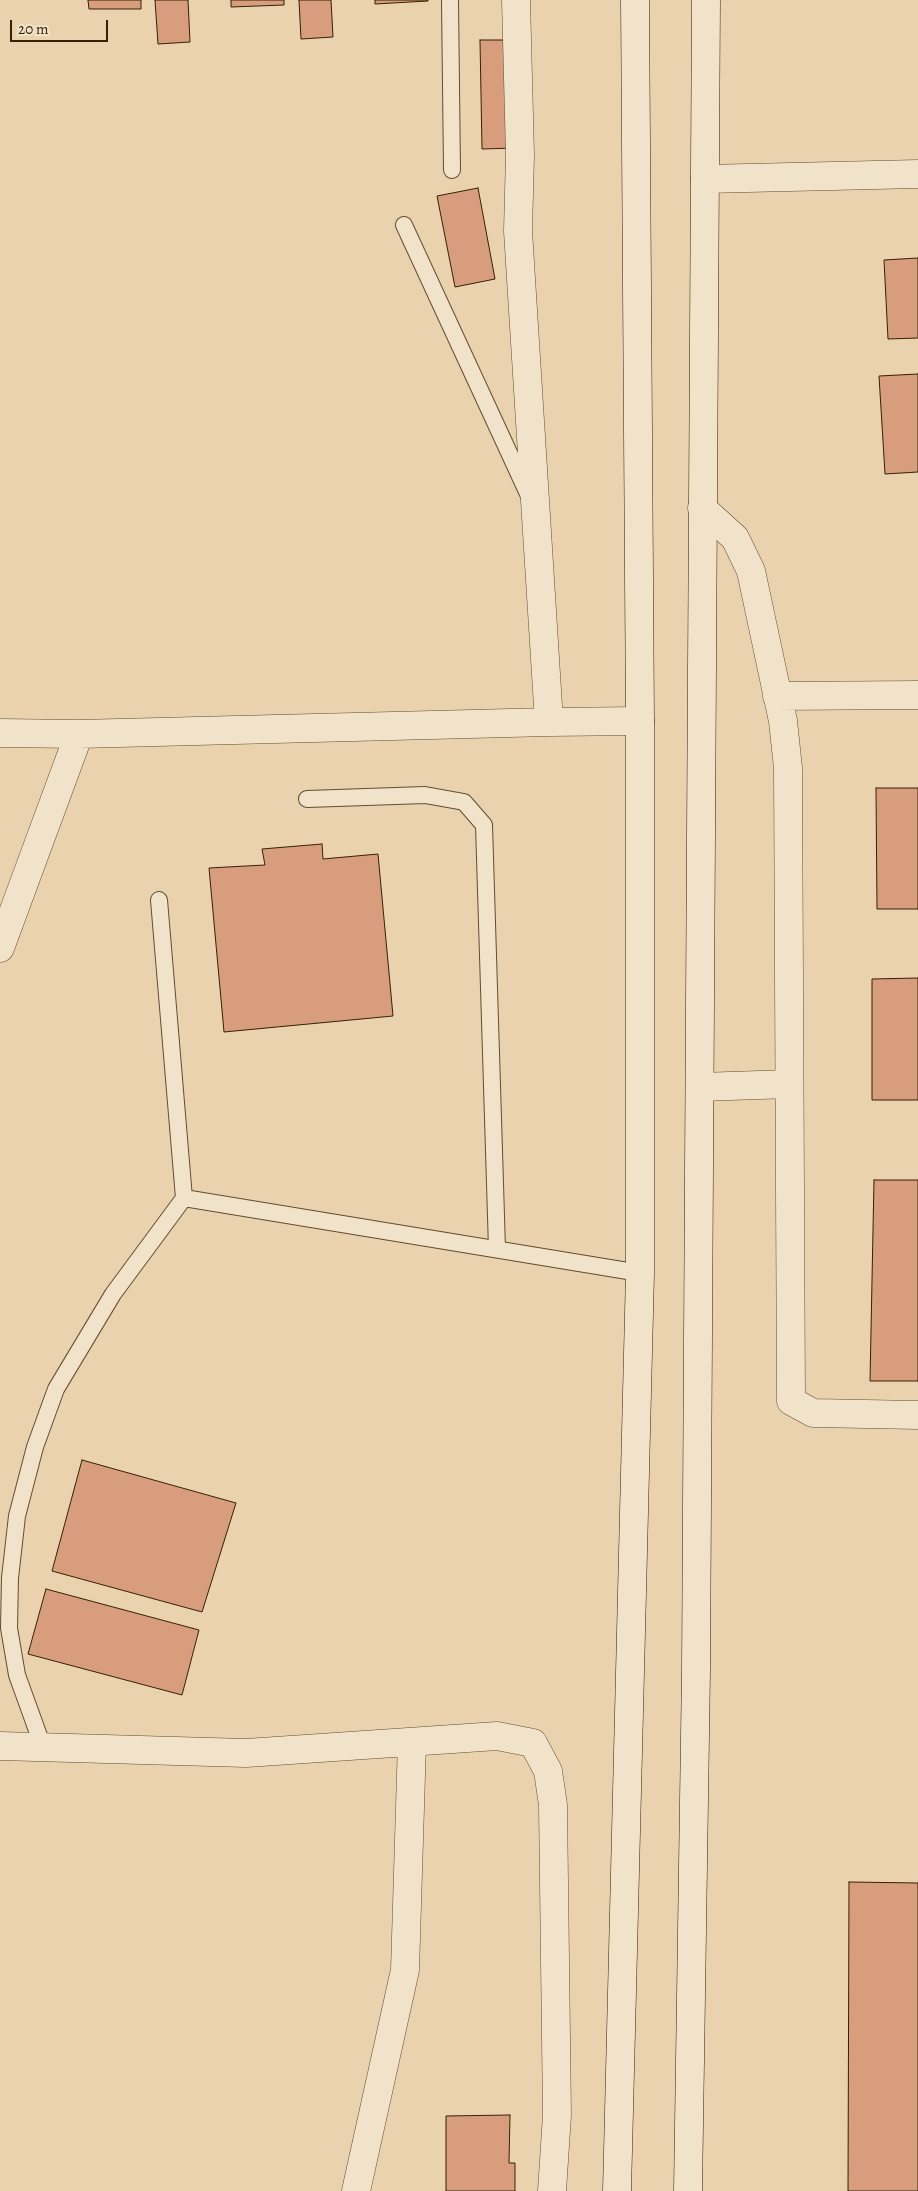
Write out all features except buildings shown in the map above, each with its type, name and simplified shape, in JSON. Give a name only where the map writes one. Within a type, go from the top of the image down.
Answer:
[{"type":"street","points":[[516,0],[520,155],[518,232],[549,722]]},
{"type":"street","points":[[617,2191],[640,1273],[640,721],[635,0]]},
{"type":"street","points":[[688,2191],[696,1661],[706,0]]},
{"type":"street","points":[[705,179],[918,174]]},
{"type":"street","points":[[702,508],[735,538],[751,571],[777,696],[788,768],[791,1401],[813,1413],[918,1415]]},
{"type":"street","points":[[777,696],[918,696]]},
{"type":"street","points":[[0,733],[79,734],[640,721]]},
{"type":"street","points":[[0,948],[79,734]]},
{"type":"street","points":[[700,1087],[789,1084]]},
{"type":"street","points":[[0,1746],[246,1753],[497,1736],[533,1742],[548,1771],[553,1805],[557,2106],[552,2191]]},
{"type":"street","points":[[356,2191],[405,1970],[412,1742]]},
{"type":"lane","points":[[450,0],[452,170]]},
{"type":"lane","points":[[404,225],[537,514]]},
{"type":"lane","points":[[307,799],[425,795],[464,802],[484,825],[497,1249]]},
{"type":"lane","points":[[43,1747],[17,1675],[9,1628],[10,1578],[17,1516],[31,1464],[56,1388],[113,1294],[184,1198],[159,900]]},
{"type":"lane","points":[[184,1198],[640,1273]]}]
